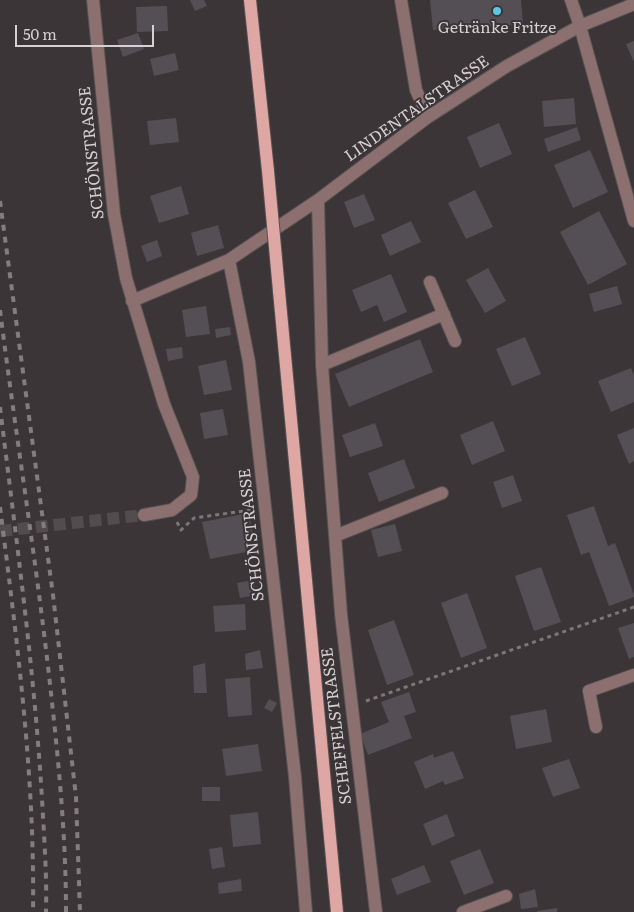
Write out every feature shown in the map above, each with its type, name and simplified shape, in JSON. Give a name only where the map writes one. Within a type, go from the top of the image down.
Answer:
[{"type":"main road","points":[[250,0],[268,171],[337,912]]},
{"type":"street","name":"SCHÖNSTRASSE","points":[[93,0],[114,214],[126,278],[164,404],[193,478],[191,495],[172,510],[144,515]]},
{"type":"street","points":[[401,0],[416,90],[428,117]]},
{"type":"street","points":[[571,0],[580,26],[634,221]]},
{"type":"street","name":"LINDENTALSTRASSE","points":[[229,260],[318,200],[428,117],[507,66],[580,26],[634,4]]},
{"type":"street","name":"SCHEFFELSTRASSE","points":[[318,200],[322,365],[341,614],[376,912]]},
{"type":"street","name":"SCHÖNSTRASSE","points":[[229,260],[249,362],[295,777],[306,912]]},
{"type":"street","points":[[132,301],[229,260]]},
{"type":"street","points":[[430,282],[455,341]]},
{"type":"street","points":[[322,365],[444,314]]},
{"type":"street","points":[[335,536],[442,494]]},
{"type":"street","points":[[596,728],[589,692],[634,675]]},
{"type":"street","points":[[463,912],[506,896]]},
{"type":"path","points":[[180,530],[194,518],[265,507]]},
{"type":"path","points":[[351,706],[634,607]]},
{"type":"building","points":[[190,0],[204,0],[207,6],[195,11]]},
{"type":"building","points":[[430,0],[521,0],[523,24],[433,30]]},
{"type":"building","points":[[167,6],[168,31],[137,32],[136,7]]},
{"type":"building","points":[[138,33],[144,49],[123,57],[117,40]]},
{"type":"building","points":[[634,41],[634,62],[626,44]]},
{"type":"building","points":[[175,53],[179,70],[154,76],[150,59]]},
{"type":"building","points":[[574,98],[576,124],[544,127],[542,101]]},
{"type":"building","points":[[176,118],[179,142],[150,145],[147,121]]},
{"type":"building","points":[[499,123],[512,154],[480,168],[467,137]]},
{"type":"building","points":[[577,127],[581,140],[548,152],[544,139]]},
{"type":"building","points":[[590,150],[608,192],[573,208],[554,165]]},
{"type":"building","points":[[181,186],[189,214],[159,223],[150,196]]},
{"type":"building","points":[[475,190],[493,227],[466,239],[448,203]]},
{"type":"building","points":[[364,194],[375,220],[354,228],[344,202]]},
{"type":"building","points":[[599,211],[627,264],[588,285],[560,232]]},
{"type":"building","points":[[411,221],[421,242],[390,256],[381,235]]},
{"type":"building","points":[[218,225],[224,248],[197,256],[191,233]]},
{"type":"building","points":[[157,240],[162,256],[147,262],[141,246]]},
{"type":"building","points":[[488,268],[506,301],[485,313],[466,280]]},
{"type":"building","points":[[391,274],[407,312],[384,322],[377,305],[361,312],[352,290]]},
{"type":"building","points":[[617,286],[622,304],[594,312],[589,294]]},
{"type":"building","points":[[206,306],[210,334],[186,337],[182,310]]},
{"type":"building","points":[[230,327],[231,335],[216,338],[215,329]]},
{"type":"building","points":[[525,337],[541,374],[512,386],[496,349]]},
{"type":"building","points":[[420,339],[433,372],[349,407],[335,374]]},
{"type":"building","points":[[182,347],[183,358],[168,361],[166,349]]},
{"type":"building","points":[[226,360],[232,390],[204,395],[198,366]]},
{"type":"building","points":[[631,368],[634,375],[634,402],[611,412],[598,381]]},
{"type":"building","points":[[223,409],[228,435],[204,439],[200,413]]},
{"type":"building","points":[[493,421],[505,451],[472,465],[460,435]]},
{"type":"building","points":[[375,423],[383,446],[350,457],[342,435]]},
{"type":"building","points":[[634,428],[634,461],[629,464],[617,435]]},
{"type":"building","points":[[404,459],[415,488],[379,502],[368,473]]},
{"type":"building","points":[[513,475],[522,501],[502,508],[493,482]]},
{"type":"building","points":[[594,506],[608,546],[615,543],[634,595],[634,597],[609,606],[589,552],[581,555],[567,515]]},
{"type":"building","points":[[249,513],[256,550],[210,559],[202,522]]},
{"type":"building","points":[[395,524],[402,551],[378,557],[371,530]]},
{"type":"building","points":[[541,567],[561,622],[534,631],[515,576]]},
{"type":"building","points":[[253,580],[256,595],[240,598],[237,583]]},
{"type":"building","points":[[467,593],[487,648],[461,658],[441,603]]},
{"type":"building","points":[[245,604],[246,630],[215,632],[213,606]]},
{"type":"building","points":[[394,620],[414,675],[387,685],[368,630]]},
{"type":"building","points":[[634,623],[634,657],[629,659],[618,628]]},
{"type":"building","points":[[260,650],[263,668],[246,670],[245,654]]},
{"type":"building","points":[[205,663],[207,693],[194,693],[193,666]]},
{"type":"building","points":[[250,677],[252,715],[228,717],[225,679]]},
{"type":"building","points":[[409,692],[416,712],[404,716],[412,738],[368,755],[360,734],[389,722],[381,702]]},
{"type":"building","points":[[269,699],[277,703],[272,712],[264,708]]},
{"type":"building","points":[[546,709],[552,742],[516,749],[510,716]]},
{"type":"building","points":[[258,744],[262,771],[226,776],[222,749]]},
{"type":"building","points":[[453,751],[464,778],[445,785],[443,781],[425,789],[414,762],[433,754],[434,758]]},
{"type":"building","points":[[569,759],[580,788],[553,797],[542,768]]},
{"type":"building","points":[[202,787],[220,787],[220,801],[202,801]]},
{"type":"building","points":[[258,812],[261,844],[233,847],[230,815]]},
{"type":"building","points":[[447,814],[455,836],[432,846],[423,824]]},
{"type":"building","points":[[222,847],[225,867],[212,869],[209,849]]},
{"type":"building","points":[[480,849],[494,883],[464,895],[450,861]]},
{"type":"building","points":[[424,865],[431,882],[397,895],[391,879]]},
{"type":"building","points":[[241,879],[242,891],[219,894],[218,883]]},
{"type":"building","points":[[535,889],[538,907],[521,909],[519,894]]},
{"type":"building","points":[[557,908],[557,912],[537,912],[537,911]]},
{"type":"tunnel","points":[[0,531],[144,515]]},
{"type":"railway","points":[[0,201],[53,595],[76,797],[80,912]]},
{"type":"railway","points":[[0,310],[51,693],[62,802],[66,912]]},
{"type":"railway","points":[[0,407],[24,603],[39,750],[46,912]]},
{"type":"railway","points":[[0,507],[24,709],[31,810],[33,912]]},
{"type":"place","name":"Getränke Fritze","points":[[497,11]]}]
